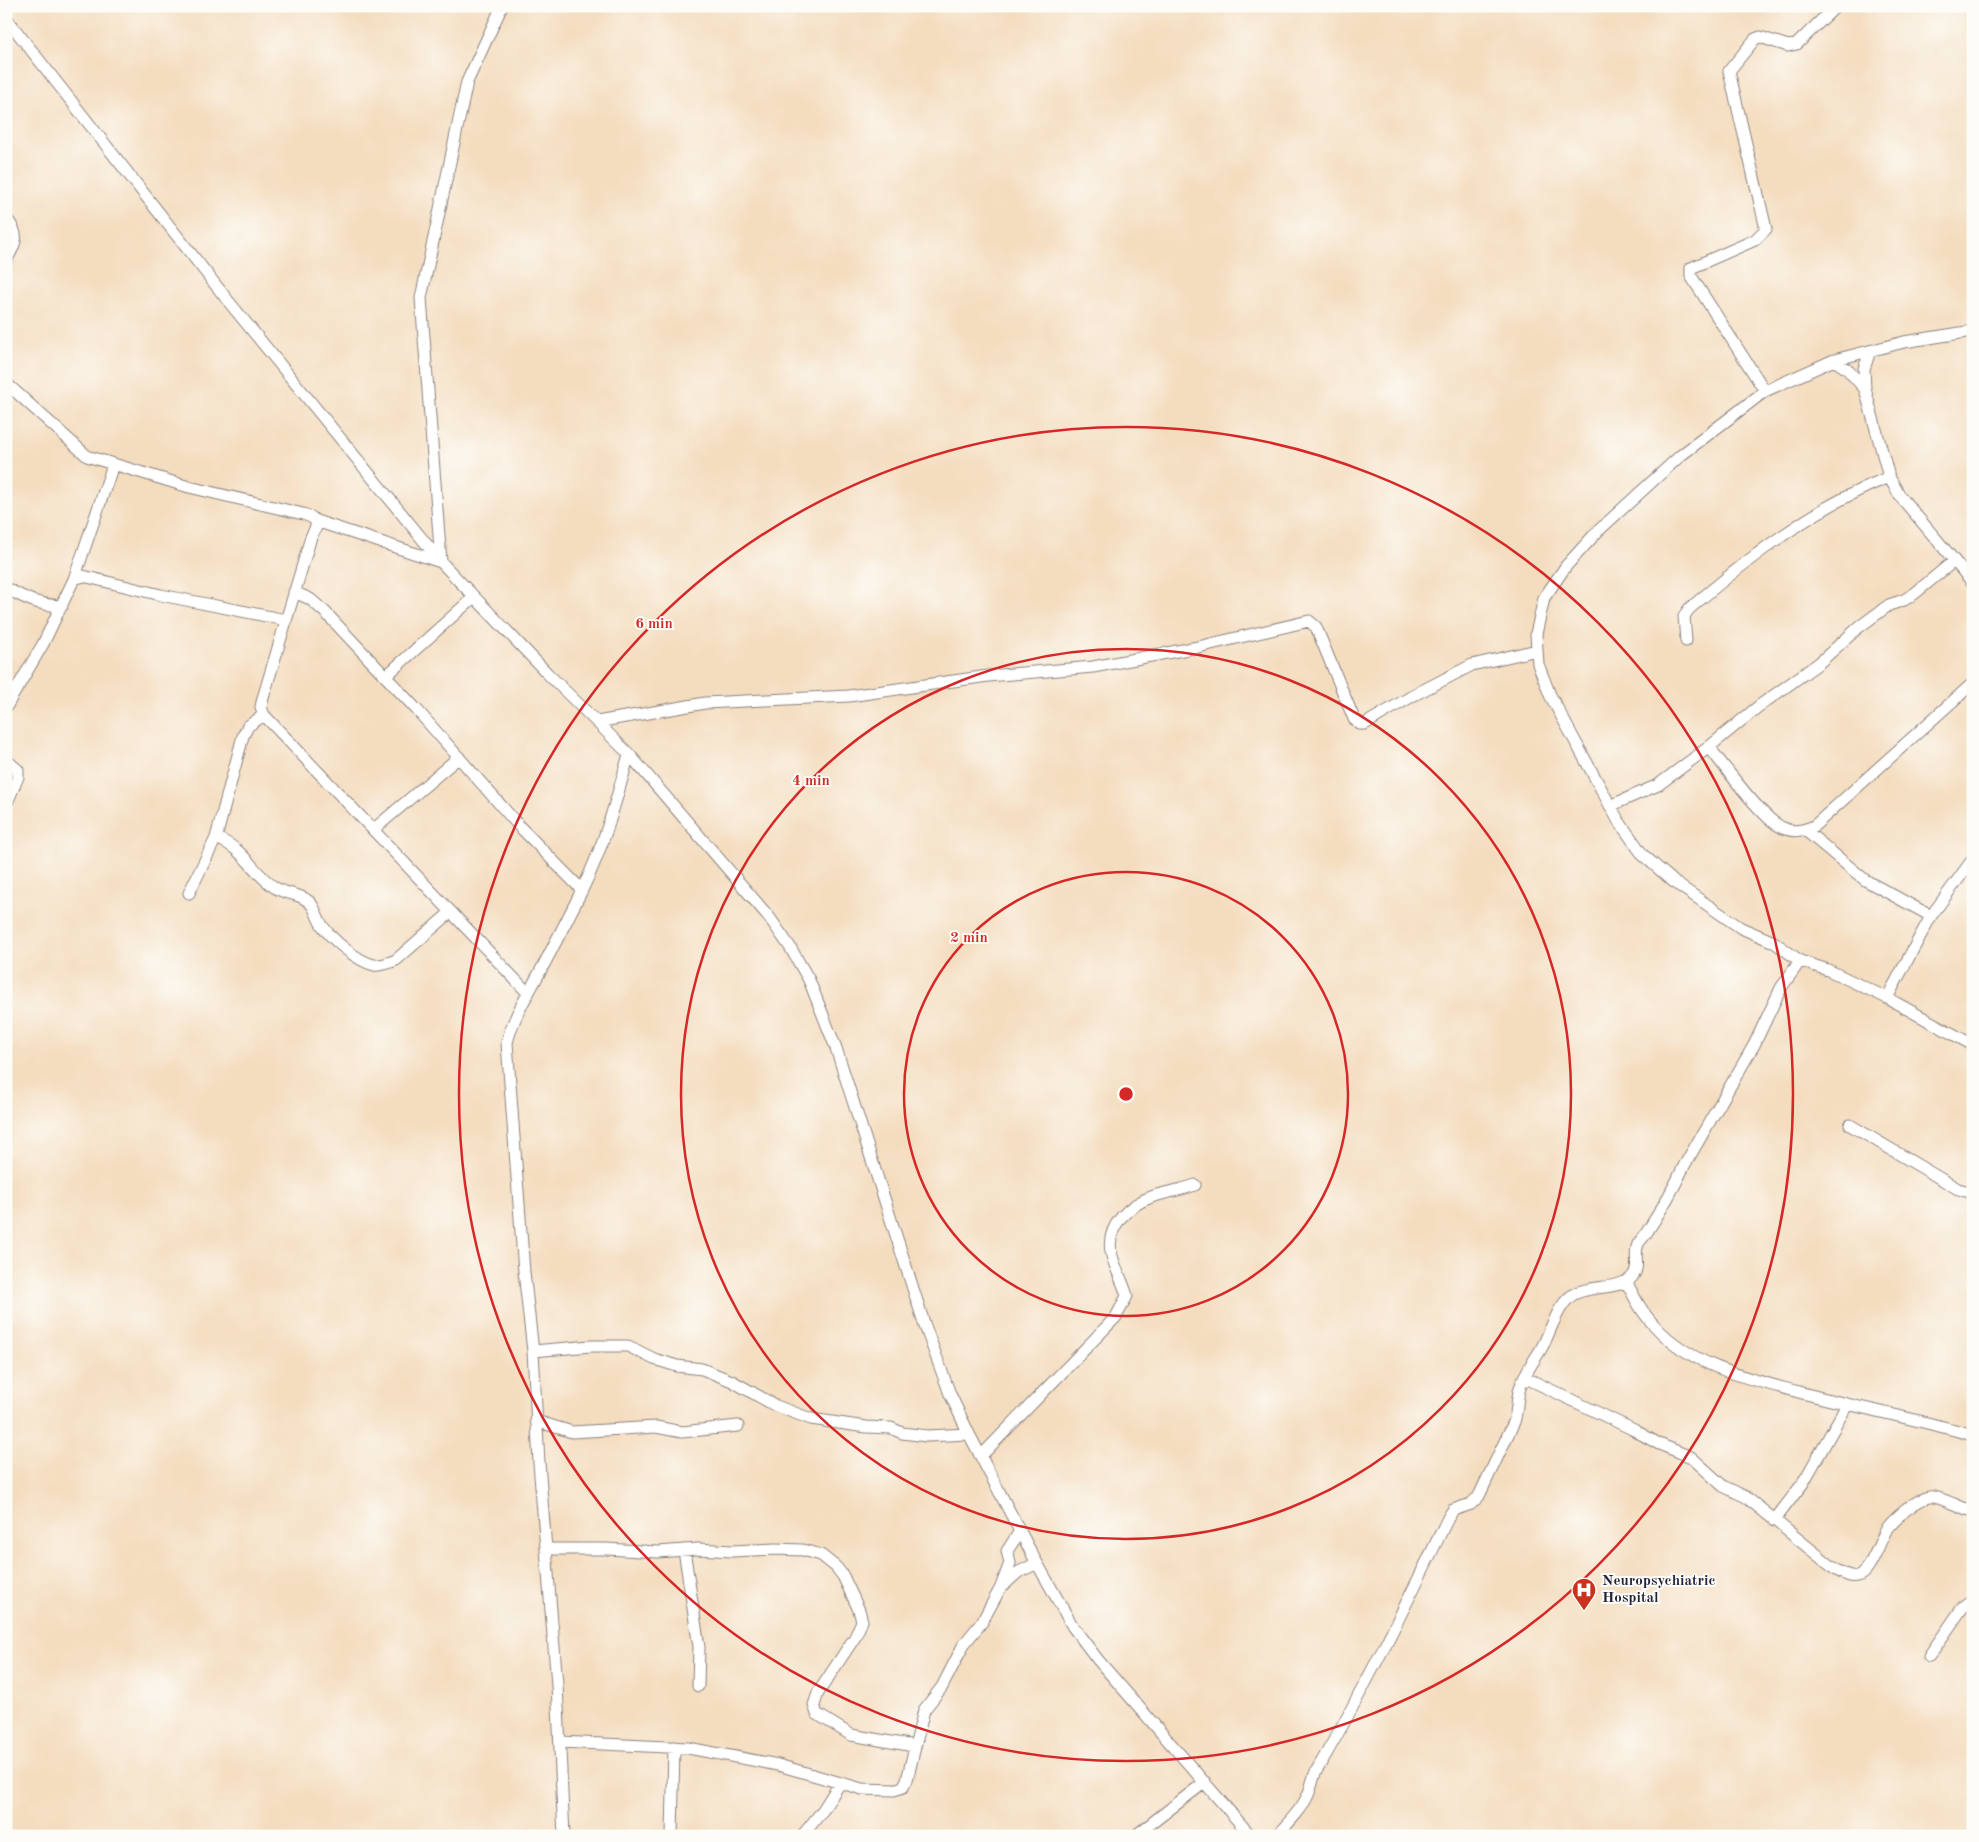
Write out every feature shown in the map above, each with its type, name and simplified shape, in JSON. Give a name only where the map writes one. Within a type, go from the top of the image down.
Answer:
[{"type":"street","points":[[441,562],[421,298],[467,82],[502,6]]},
{"type":"street","points":[[1765,391],[1691,276],[1690,268],[1755,240],[1766,230],[1729,71],[1755,39],[1760,37],[1788,46],[1797,44],[1836,6]]},
{"type":"street","points":[[6,18],[229,302],[441,562],[547,673],[629,754],[770,917],[799,960],[836,1048],[925,1326],[950,1394],[969,1434],[982,1455],[1020,1531],[1074,1627],[1098,1660],[1251,1836]]},
{"type":"street","points":[[6,218],[14,228],[17,240],[6,261]]},
{"type":"street","points":[[1973,331],[1904,342],[1834,360],[1765,391],[1680,456],[1597,532],[1566,566],[1544,598],[1536,634],[1538,664],[1550,695],[1618,820],[1643,855],[1674,882],[1742,928],[1774,942],[1800,960],[1828,970],[1887,998],[1973,1045]]},
{"type":"street","points":[[1870,351],[1864,369],[1865,389],[1889,477],[1900,496],[1954,561],[1970,575]]},
{"type":"street","points":[[1834,360],[1847,369],[1865,389]]},
{"type":"street","points":[[6,383],[86,456],[189,487],[303,514],[316,521],[441,562]]},
{"type":"street","points":[[6,707],[43,644],[74,579],[113,465]]},
{"type":"street","points":[[1686,641],[1684,616],[1689,608],[1738,566],[1838,500],[1889,477]]},
{"type":"street","points":[[316,521],[316,527],[311,537],[263,698],[261,706],[264,715],[528,993]]},
{"type":"street","points":[[1610,806],[1658,785],[1759,706],[1819,663],[1859,627],[1889,605],[1914,594],[1954,561]]},
{"type":"street","points":[[74,579],[83,576],[161,595],[286,620]]},
{"type":"street","points":[[6,588],[28,600],[43,605],[62,606]]},
{"type":"street","points":[[294,592],[310,599],[325,612],[386,676],[519,826],[582,890]]},
{"type":"street","points":[[386,676],[474,596]]},
{"type":"street","points":[[597,722],[704,703],[849,696],[988,676],[1093,668],[1198,648],[1309,620],[1316,627],[1354,719],[1360,724],[1365,724],[1414,695],[1472,665],[1538,650]]},
{"type":"street","points":[[1709,747],[1773,822],[1789,830],[1805,830],[1814,826],[1973,682]]},
{"type":"street","points":[[189,893],[216,838],[243,736],[248,726],[264,715]]},
{"type":"street","points":[[564,1836],[560,1742],[536,1421],[533,1351],[524,1272],[507,1043],[510,1027],[582,890],[608,828],[629,754]]},
{"type":"street","points":[[373,830],[459,757]]},
{"type":"street","points":[[6,760],[18,770],[18,777],[6,805]]},
{"type":"street","points":[[1805,830],[1865,880],[1931,916]]},
{"type":"street","points":[[216,838],[228,842],[238,850],[272,886],[302,897],[311,904],[328,933],[345,948],[373,965],[386,964],[396,960],[451,912]]},
{"type":"street","points":[[1887,998],[1931,916],[1973,859]]},
{"type":"street","points":[[1276,1836],[1306,1800],[1316,1772],[1406,1607],[1453,1510],[1471,1504],[1479,1496],[1514,1422],[1519,1391],[1524,1377],[1556,1317],[1570,1297],[1580,1292],[1626,1281],[1633,1276],[1637,1269],[1636,1255],[1638,1245],[1675,1186],[1684,1166],[1705,1132],[1716,1107],[1758,1037],[1781,988],[1800,960]]},
{"type":"street","points":[[1850,1125],[1958,1189],[1973,1193]]},
{"type":"street","points":[[982,1455],[1116,1317],[1122,1308],[1126,1296],[1110,1250],[1112,1229],[1118,1221],[1140,1202],[1155,1195],[1195,1185]]},
{"type":"street","points":[[1626,1281],[1639,1305],[1655,1326],[1694,1356],[1739,1375],[1848,1405],[1973,1435]]},
{"type":"street","points":[[533,1351],[591,1346],[628,1346],[654,1359],[677,1366],[702,1369],[732,1381],[776,1406],[811,1419],[866,1427],[891,1428],[902,1433],[927,1436],[969,1434]]},
{"type":"street","points":[[1524,1377],[1659,1444],[1691,1457],[1723,1486],[1746,1497],[1836,1570],[1850,1577],[1858,1576],[1865,1572],[1888,1527],[1909,1508],[1924,1499],[1934,1497],[1973,1511]]},
{"type":"street","points":[[1774,1521],[1803,1483],[1848,1405]]},
{"type":"street","points":[[536,1421],[572,1432],[656,1427],[682,1432],[738,1426]]},
{"type":"street","points":[[560,1742],[703,1750],[778,1764],[862,1789],[894,1790],[903,1786],[907,1780],[924,1710],[942,1687],[964,1644],[982,1622],[1001,1588],[1010,1564],[1007,1550],[1020,1531]]},
{"type":"street","points":[[547,1549],[606,1549],[658,1552],[684,1550],[803,1550],[821,1555],[836,1567],[859,1610],[862,1622],[855,1637],[818,1693],[814,1705],[817,1714],[851,1734],[914,1746]]},
{"type":"street","points":[[684,1550],[699,1647],[698,1686]]},
{"type":"street","points":[[1001,1588],[1017,1573],[1037,1562]]},
{"type":"street","points":[[1928,1656],[1963,1607],[1973,1600]]},
{"type":"street","points":[[672,1836],[674,1747]]},
{"type":"street","points":[[1135,1836],[1205,1782]]},
{"type":"street","points":[[802,1836],[823,1810],[840,1783]]},
{"type":"place","name":"Neuropsychiatric Hospital","points":[[1584,1611]]}]
